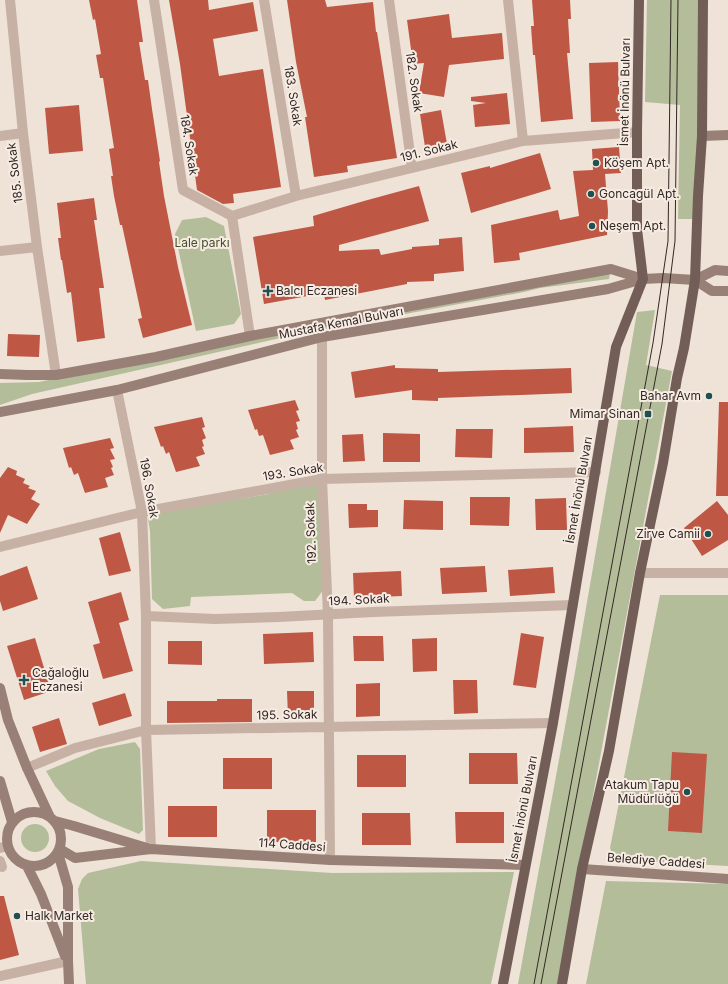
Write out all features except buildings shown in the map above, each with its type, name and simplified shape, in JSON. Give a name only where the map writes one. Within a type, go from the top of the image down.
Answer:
[{"type":"main road","name":"İsmet İnönü Bulvarı","points":[[503,984],[553,723],[616,347],[643,279],[637,229],[639,0]]},
{"type":"main road","points":[[562,984],[582,869],[608,751],[640,573],[663,463],[695,280],[702,136],[703,0]]},
{"type":"main road","points":[[702,136],[728,135]]},
{"type":"main road","name":"Mustafa Kemal Bulvarı","points":[[0,374],[27,376],[56,375],[156,357],[250,336],[611,269],[643,279]]},
{"type":"main road","points":[[695,280],[715,270],[728,270]]},
{"type":"main road","name":"Mustafa Kemal Bulvarı","points":[[0,412],[117,390],[322,338],[608,289],[643,279],[663,278],[695,280],[712,291],[728,291]]},
{"type":"main road","points":[[0,688],[8,720],[27,768],[53,819],[59,827],[62,842],[59,851],[52,860],[44,865],[35,867],[26,866],[14,858],[4,847],[8,829],[12,822],[19,816],[26,813],[35,812],[43,813],[53,819],[74,826],[151,849]]},
{"type":"main road","points":[[0,780],[12,822]]},
{"type":"main road","name":"114 Caddesi","points":[[59,851],[75,858],[151,849],[330,860],[525,865]]},
{"type":"main road","points":[[59,851],[68,887],[69,984]]},
{"type":"main road","points":[[26,866],[41,894],[68,961]]},
{"type":"main road","name":"Belediye Caddesi","points":[[582,869],[728,879]]},
{"type":"street","name":"185. Sokak","points":[[10,0],[23,133],[37,247],[56,375]]},
{"type":"street","name":"184. Sokak","points":[[154,0],[183,190],[232,216]]},
{"type":"street","name":"183. Sokak","points":[[264,0],[296,196]]},
{"type":"street","name":"182. Sokak","points":[[389,0],[412,168]]},
{"type":"street","points":[[508,0],[523,140]]},
{"type":"street","name":"191. Sokak","points":[[232,216],[296,196],[523,140],[637,132]]},
{"type":"street","points":[[0,136],[23,133]]},
{"type":"street","points":[[232,216],[250,336]]},
{"type":"street","points":[[0,251],[37,247]]},
{"type":"street","name":"192. Sokak","points":[[322,338],[322,479],[328,614],[330,860]]},
{"type":"street","name":"196. Sokak","points":[[117,390],[142,512],[146,616],[146,730],[151,849]]},
{"type":"street","name":"193. Sokak","points":[[0,547],[142,512],[322,479],[596,472]]},
{"type":"street","points":[[640,573],[728,573]]},
{"type":"street","name":"194. Sokak","points":[[146,616],[216,619],[573,605]]},
{"type":"street","name":"195. Sokak","points":[[27,768],[75,748],[146,730],[553,723]]},
{"type":"street","points":[[0,976],[68,961]]},
{"type":"green space","points":[[647,0],[704,0],[695,219],[678,219],[680,105],[645,102]]},
{"type":"green space","name":"Lale parkı","points":[[206,217],[224,226],[241,314],[234,324],[196,331],[175,234],[182,220]]},
{"type":"green space","points":[[610,273],[609,279],[540,288],[298,334],[32,394],[0,405],[0,383],[39,382],[298,327]]},
{"type":"green space","points":[[655,310],[646,365],[672,371],[558,984],[518,984],[575,672],[637,312]]},
{"type":"green space","points":[[320,481],[324,589],[315,601],[304,601],[292,593],[191,597],[190,606],[163,609],[152,599],[150,531],[148,518],[195,501],[196,506],[269,494],[270,488]]},
{"type":"green space","points":[[660,595],[728,595],[728,866],[619,860],[613,856],[610,848]]},
{"type":"green space","points":[[135,742],[140,749],[143,830],[139,834],[100,818],[68,801],[55,786],[46,771],[99,749]]},
{"type":"green space","points":[[35,824],[41,825],[45,828],[48,832],[48,844],[45,848],[41,851],[35,852],[29,851],[25,848],[22,844],[21,838],[22,832],[25,828],[29,825]]},
{"type":"green space","points":[[141,861],[332,873],[514,872],[491,984],[86,984],[78,889],[82,879],[88,873]]},
{"type":"green space","points":[[606,881],[728,884],[728,984],[586,984]]},
{"type":"tram line","points":[[534,984],[653,343],[668,241],[671,0]]},
{"type":"tram line","points":[[541,984],[662,344],[675,241],[678,0]]},
{"type":"place","name":"Köşem Apt.","points":[[596,163]]},
{"type":"place","name":"Goncagül Apt.","points":[[591,194]]},
{"type":"place","name":"Neşem Apt.","points":[[592,226]]},
{"type":"place","name":"Balcı Eczanesi","points":[[268,291]]},
{"type":"place","name":"Bahar Avm","points":[[709,396]]},
{"type":"place","name":"Mimar Sinan","points":[[648,414]]},
{"type":"place","name":"Zirve Camii","points":[[708,534]]},
{"type":"place","name":"Cağaloğlu Eczanesi","points":[[24,680]]},
{"type":"place","name":"Atakum Tapu Müdürlüğü","points":[[687,792]]},
{"type":"place","name":"Halk Market","points":[[17,916]]}]
